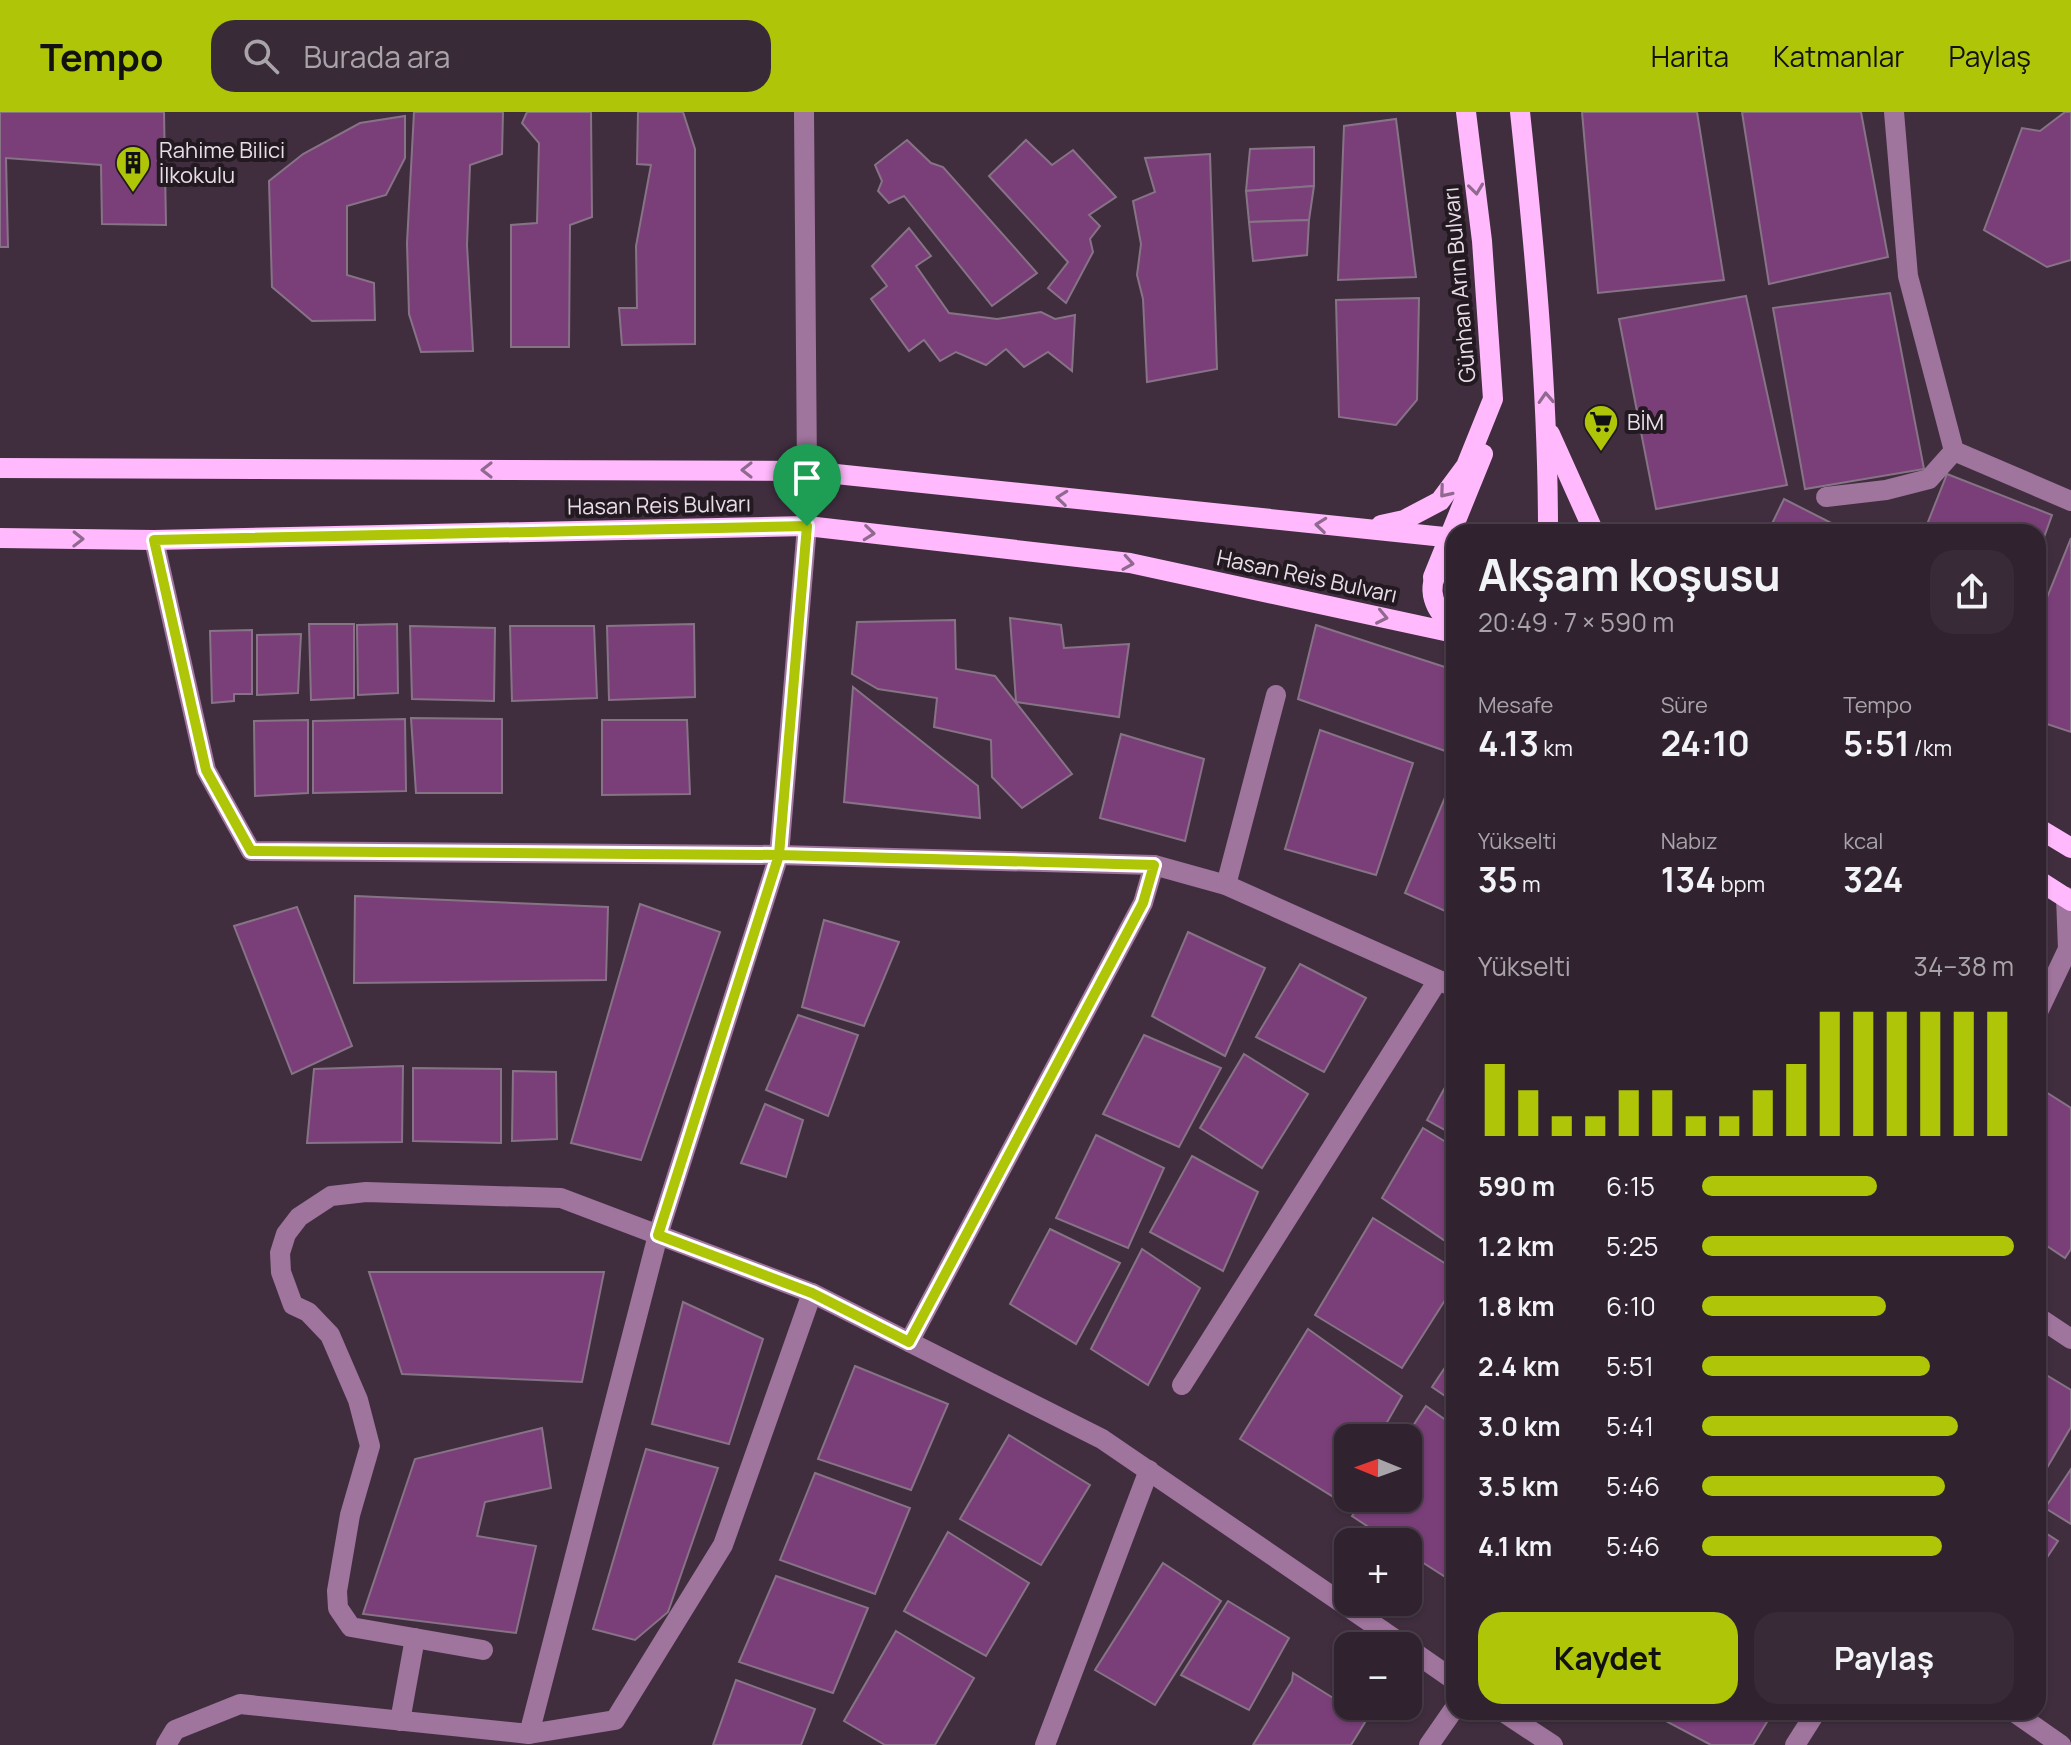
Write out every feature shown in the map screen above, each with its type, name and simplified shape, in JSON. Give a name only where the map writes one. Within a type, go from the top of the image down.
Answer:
[{"type":"main road","name":"Günhan Arın Bulvarı","points":[[1362,529],[1404,520],[1440,501],[1466,466],[1493,399],[1482,241],[1466,112]]},
{"type":"main road","points":[[1520,112],[1541,304],[1548,429],[1548,524]]},
{"type":"main road","points":[[1459,524],[1483,452],[1493,399]]},
{"type":"main road","points":[[1548,429],[1590,524]]},
{"type":"main road","name":"Hasan Reis Bulvarı","points":[[0,468],[807,471],[1362,529],[1446,542]]},
{"type":"main road","name":"Hasan Reis Bulvarı","points":[[0,538],[154,540],[807,526],[1130,563],[1446,631]]},
{"type":"main road","points":[[1446,555],[1433,577],[1433,600],[1446,620]]},
{"type":"main road","points":[[2046,833],[2071,848]]},
{"type":"main road","points":[[2046,885],[2068,899]]},
{"type":"street","points":[[804,112],[807,471]]},
{"type":"street","points":[[1894,112],[1908,276],[1954,451]]},
{"type":"street","points":[[1826,497],[1886,490],[1929,479],[1954,451]]},
{"type":"street","points":[[1954,451],[2071,501]]},
{"type":"street","points":[[529,1734],[658,1235],[779,855],[807,526]]},
{"type":"street","points":[[154,540],[206,770],[251,851],[779,855],[1154,865],[1226,885],[1446,983],[1182,1385]]},
{"type":"street","points":[[1226,885],[1276,695]]},
{"type":"street","points":[[909,1342],[1143,903],[1154,865]]},
{"type":"street","points":[[2046,995],[2068,949],[2068,899]]},
{"type":"street","points":[[483,1650],[351,1627],[338,1608],[337,1591],[350,1515],[370,1446],[358,1400],[330,1335],[308,1312],[293,1305],[284,1290],[280,1253],[286,1234],[315,1203],[349,1192],[561,1198],[812,1293],[1102,1439],[1384,1632]]},
{"type":"street","points":[[166,1745],[175,1730],[240,1704],[529,1734],[615,1720],[723,1545],[812,1293]]},
{"type":"street","points":[[2046,1322],[2071,1339]]},
{"type":"street","points":[[1045,1745],[1149,1470]]},
{"type":"street","points":[[400,1721],[415,1638]]},
{"type":"street","points":[[1422,1658],[1446,1674]]},
{"type":"street","points":[[1429,1745],[1446,1720]]},
{"type":"street","points":[[1515,1720],[1553,1745]]},
{"type":"street","points":[[1795,1745],[1811,1720]]},
{"type":"street","points":[[2026,1720],[2064,1745],[2071,1740]]},
{"type":"building","name":"Rahime Bilici İlkokulu","points":[[0,112],[164,112],[166,225],[102,224],[101,165],[6,158],[8,247],[0,247]]},
{"type":"building","points":[[414,112],[503,112],[502,154],[470,165],[467,245],[473,351],[421,352],[409,314],[407,243]]},
{"type":"building","points":[[527,112],[591,112],[592,217],[570,225],[569,347],[511,347],[511,225],[537,223],[539,143],[522,123]]},
{"type":"building","points":[[638,112],[683,112],[695,149],[695,344],[622,345],[619,308],[637,308],[636,246],[651,165],[637,164]]},
{"type":"building","points":[[1582,112],[1697,112],[1724,280],[1598,293]]},
{"type":"building","points":[[1742,112],[1861,112],[1888,257],[1769,284]]},
{"type":"building","points":[[2065,112],[2071,112],[2071,260],[2047,267],[1984,230],[2022,128],[2040,131]]},
{"type":"building","points":[[405,116],[405,158],[386,195],[347,206],[347,275],[374,283],[375,320],[312,321],[272,287],[269,181],[303,154],[360,123]]},
{"type":"building","points":[[1396,119],[1416,277],[1338,280],[1344,126]]},
{"type":"building","points":[[907,140],[931,163],[943,167],[1037,273],[992,306],[904,196],[889,203],[878,191],[882,181],[875,165]]},
{"type":"building","points":[[1026,140],[1052,165],[1073,150],[1116,197],[1089,215],[1100,226],[1090,239],[1093,252],[1066,303],[1048,288],[1068,262],[989,176]]},
{"type":"building","points":[[1314,147],[1314,186],[1246,191],[1250,149]]},
{"type":"building","points":[[1210,154],[1217,369],[1147,382],[1143,299],[1137,275],[1141,244],[1133,201],[1155,192],[1145,158]]},
{"type":"building","points":[[1314,186],[1309,220],[1249,222],[1246,191]]},
{"type":"building","points":[[1309,220],[1307,255],[1253,261],[1249,222]]},
{"type":"building","points":[[909,228],[931,256],[916,266],[949,313],[997,319],[1041,312],[1055,319],[1075,315],[1072,371],[1048,352],[1024,367],[1006,349],[986,365],[956,352],[940,361],[924,340],[909,351],[871,299],[887,286],[872,266]]},
{"type":"building","points":[[1890,293],[1924,469],[1805,489],[1773,308]]},
{"type":"building","points":[[1746,296],[1787,485],[1656,509],[1619,319]]},
{"type":"building","points":[[1419,298],[1417,400],[1396,425],[1339,417],[1336,300]]},
{"type":"building","points":[[1947,474],[2052,515],[2046,532],[2046,524],[1927,524]]},
{"type":"building","points":[[1784,499],[1833,524],[1772,524]]},
{"type":"building","points":[[2071,538],[2071,732],[2046,724],[2046,600]]},
{"type":"building","points":[[1010,618],[1061,625],[1064,648],[1129,644],[1119,717],[1016,702]]},
{"type":"building","points":[[955,620],[956,669],[995,676],[1072,774],[1022,808],[992,777],[991,740],[934,727],[937,698],[878,689],[852,674],[857,622]]},
{"type":"building","points":[[309,624],[354,624],[354,698],[311,700]]},
{"type":"building","points":[[397,624],[398,693],[358,695],[357,625]]},
{"type":"building","points":[[694,624],[695,697],[609,700],[607,626]]},
{"type":"building","points":[[1316,625],[1446,667],[1446,751],[1298,699]]},
{"type":"building","points":[[410,626],[495,628],[494,701],[412,699]]},
{"type":"building","points":[[510,626],[594,626],[597,698],[512,701]]},
{"type":"building","points":[[252,630],[252,694],[234,694],[234,701],[212,703],[210,631]]},
{"type":"building","points":[[301,634],[298,693],[257,695],[257,635]]},
{"type":"building","points":[[853,687],[978,786],[980,818],[844,802]]},
{"type":"building","points":[[411,718],[502,719],[502,793],[416,793]]},
{"type":"building","points":[[405,719],[406,791],[313,793],[313,721]]},
{"type":"building","points":[[308,720],[308,793],[255,796],[254,721]]},
{"type":"building","points":[[602,720],[687,720],[690,794],[602,795]]},
{"type":"building","points":[[1320,730],[1413,763],[1376,875],[1285,849]]},
{"type":"building","points":[[1121,734],[1204,759],[1185,841],[1100,818]]},
{"type":"building","points":[[1446,795],[1446,911],[1405,893]]},
{"type":"building","points":[[355,896],[608,907],[606,980],[354,983]]},
{"type":"building","points":[[640,904],[720,932],[641,1160],[571,1143]]},
{"type":"building","points":[[297,907],[352,1046],[292,1074],[234,926]]},
{"type":"building","points":[[824,920],[899,942],[864,1026],[802,1007]]},
{"type":"building","points":[[1188,932],[1265,968],[1225,1056],[1152,1016]]},
{"type":"building","points":[[1300,964],[1366,998],[1324,1072],[1256,1037]]},
{"type":"building","points":[[798,1015],[858,1035],[828,1116],[766,1090]]},
{"type":"building","points":[[1144,1035],[1221,1068],[1179,1147],[1103,1114]]},
{"type":"building","points":[[1244,1054],[1308,1094],[1262,1168],[1200,1128]]},
{"type":"building","points":[[403,1066],[402,1142],[307,1143],[314,1069]]},
{"type":"building","points":[[413,1068],[501,1069],[501,1143],[413,1141]]},
{"type":"building","points":[[513,1071],[556,1072],[557,1139],[512,1141]]},
{"type":"building","points":[[1446,1086],[1446,1131],[1427,1120]]},
{"type":"building","points":[[2046,1092],[2071,1108],[2071,1249],[2065,1258],[2046,1245]]},
{"type":"building","points":[[765,1104],[803,1120],[786,1177],[741,1163]]},
{"type":"building","points":[[1423,1128],[1446,1142],[1446,1242],[1382,1198]]},
{"type":"building","points":[[1096,1135],[1164,1168],[1128,1248],[1056,1218]]},
{"type":"building","points":[[1192,1156],[1258,1192],[1223,1271],[1150,1232]]},
{"type":"building","points":[[1373,1218],[1446,1264],[1446,1299],[1402,1368],[1315,1315]]},
{"type":"building","points":[[1050,1229],[1120,1263],[1076,1344],[1010,1304]]},
{"type":"building","points":[[1142,1249],[1200,1288],[1148,1385],[1091,1349]]},
{"type":"building","points":[[369,1272],[604,1272],[582,1382],[402,1374]]},
{"type":"building","points":[[683,1302],[763,1339],[729,1444],[652,1424]]},
{"type":"building","points":[[1308,1329],[1402,1396],[1386,1424],[1334,1424],[1334,1497],[1240,1439]]},
{"type":"building","points":[[855,1366],[948,1404],[911,1490],[818,1459]]},
{"type":"building","points":[[1446,1366],[1446,1397],[1432,1387]]},
{"type":"building","points":[[2046,1375],[2071,1390],[2071,1427],[2046,1469]]},
{"type":"building","points":[[1426,1406],[1446,1420],[1446,1577],[1422,1562],[1422,1528],[1370,1528],[1352,1516],[1355,1512],[1422,1512],[1422,1424],[1414,1424]]},
{"type":"building","points":[[542,1428],[551,1488],[485,1502],[477,1536],[536,1546],[516,1633],[363,1614],[415,1459]]},
{"type":"building","points":[[1009,1435],[1090,1485],[1041,1565],[960,1519]]},
{"type":"building","points":[[646,1449],[718,1468],[668,1612],[635,1640],[593,1629]]},
{"type":"building","points":[[2071,1469],[2071,1524],[2046,1506]]},
{"type":"building","points":[[815,1473],[910,1508],[875,1594],[780,1560]]},
{"type":"building","points":[[948,1532],[1029,1583],[986,1656],[904,1611]]},
{"type":"building","points":[[2046,1533],[2058,1541],[2046,1559]]},
{"type":"building","points":[[1163,1563],[1221,1601],[1155,1705],[1095,1670]]},
{"type":"building","points":[[776,1576],[868,1608],[833,1693],[739,1662]]},
{"type":"building","points":[[1228,1601],[1289,1638],[1249,1710],[1181,1675]]},
{"type":"building","points":[[896,1631],[974,1678],[935,1745],[885,1745],[844,1721]]},
{"type":"building","points":[[1293,1673],[1334,1698],[1334,1720],[1366,1720],[1351,1745],[1253,1745],[1292,1681]]},
{"type":"building","points":[[736,1680],[815,1709],[801,1745],[713,1745]]},
{"type":"building","points":[[1664,1720],[1768,1720],[1753,1745],[1711,1745]]},
{"type":"place","name":"Rahime Bilici İlkokulu","points":[[133,194]]},
{"type":"place","name":"BİM","points":[[1601,453]]},
{"type":"route","points":[[807,526],[154,540],[206,770],[251,851],[779,855],[658,1235],[812,1293],[909,1342],[1143,903],[1154,865],[779,855],[807,526]]}]
